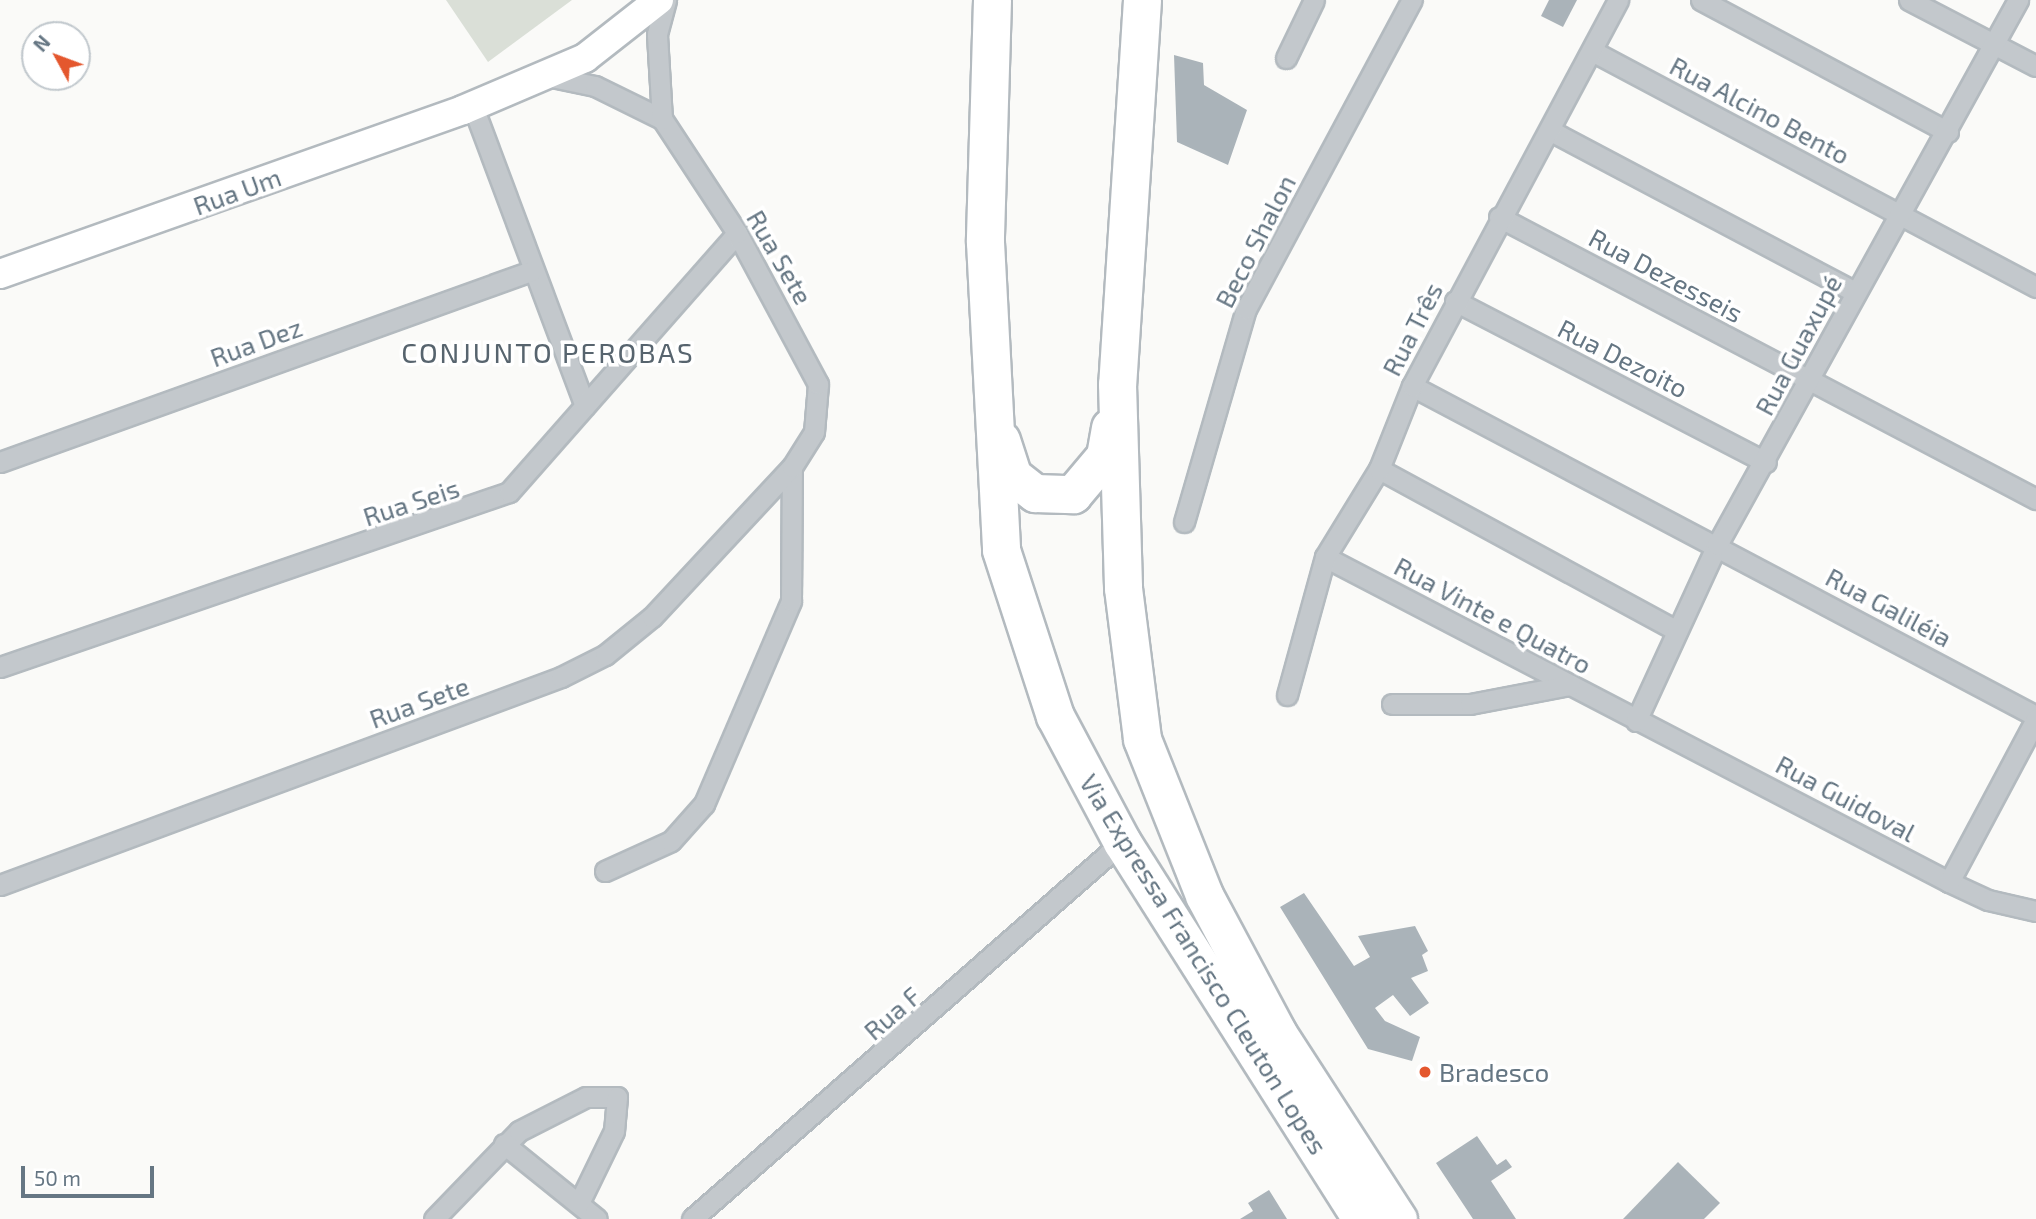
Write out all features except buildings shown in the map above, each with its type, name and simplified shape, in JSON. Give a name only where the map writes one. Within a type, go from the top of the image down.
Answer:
[{"type":"highway","name":"Via Expressa Francisco Cleuton Lopes","points":[[992,0],[985,242],[1001,550],[1055,716],[1122,842],[1361,1219]]},
{"type":"highway","name":"Via Expressa Francisco Cleuton Lopes","points":[[1142,0],[1117,384],[1123,588],[1142,739],[1182,853],[1277,1032],[1398,1219]]},
{"type":"highway","points":[[994,419],[1013,476],[1035,493],[1073,494],[1105,456],[1117,384]]},
{"type":"street","name":"Rua Um","points":[[0,274],[472,104],[613,41],[659,0]]},
{"type":"street","name":"Rua Sete","points":[[0,885],[548,682],[604,655],[652,617],[792,467],[814,432],[822,400],[818,384],[737,233],[662,119],[657,34],[666,0]]},
{"type":"street","points":[[1286,58],[1314,0]]},
{"type":"street","name":"Beco Shalon","points":[[1184,522],[1246,309],[1411,0]]},
{"type":"street","name":"Rua Três","points":[[1287,695],[1325,557],[1379,469],[1412,386],[1455,301],[1499,217],[1551,131],[1594,52],[1618,0]]},
{"type":"street","points":[[1700,0],[1948,132]]},
{"type":"street","points":[[1909,0],[2036,66]]},
{"type":"street","name":"Rua Guaxupé","points":[[1636,721],[1717,545],[1766,462],[1855,292],[1948,132],[2018,0]]},
{"type":"street","name":"Rua Alcino Bento","points":[[1594,52],[2036,287]]},
{"type":"street","points":[[541,75],[595,86],[662,119]]},
{"type":"street","name":"Rua Um","points":[[0,265],[461,100],[472,104]]},
{"type":"street","points":[[472,104],[531,271],[585,406]]},
{"type":"street","points":[[1551,131],[1855,292]]},
{"type":"street","name":"Rua Dezesseis","points":[[1499,217],[2036,499]]},
{"type":"street","name":"Rua Seis","points":[[0,667],[474,509],[509,492],[737,233]]},
{"type":"street","name":"Rua Dez","points":[[0,462],[531,271]]},
{"type":"street","name":"Rua Dezoito","points":[[1455,301],[1766,462]]},
{"type":"street","name":"Rua Galiléia","points":[[1412,386],[1717,545],[2036,717]]},
{"type":"street","points":[[605,871],[671,841],[704,804],[791,601],[792,467]]},
{"type":"street","points":[[1379,469],[1676,631]]},
{"type":"street","name":"Rua Vinte e Quatro","points":[[1325,557],[1636,721]]},
{"type":"street","points":[[1392,704],[1470,704],[1570,685]]},
{"type":"street","points":[[1948,882],[2036,717]]},
{"type":"street","name":"Rua Guidoval","points":[[1636,721],[1948,882],[1988,900],[2036,911]]},
{"type":"street","name":"Rua F","points":[[692,1219],[1122,842]]},
{"type":"street","points":[[434,1219],[505,1144],[586,1097],[617,1097],[614,1131],[579,1203]]},
{"type":"street","points":[[505,1144],[597,1219]]},
{"type":"shaded area","points":[[446,0],[572,0],[488,62]]},
{"type":"place","name":"Bradesco","points":[[1425,1072]]},
{"type":"district","name":"CONJUNTO PEROBAS","points":[[548,352]]}]
